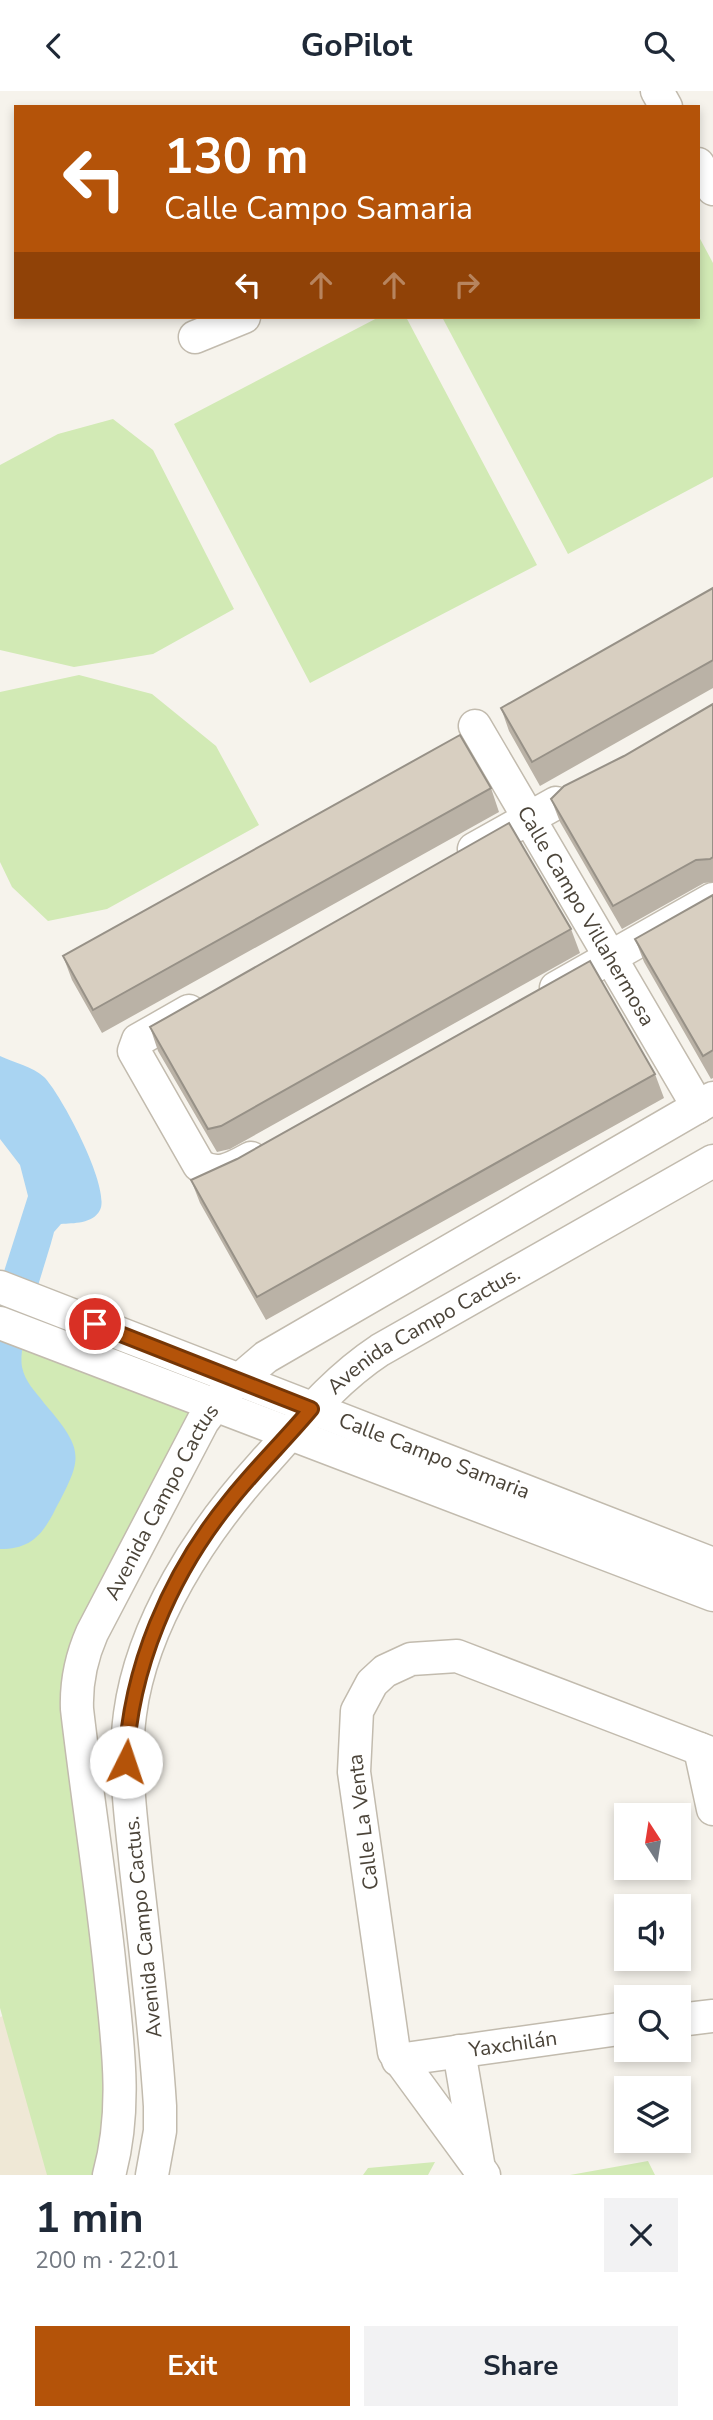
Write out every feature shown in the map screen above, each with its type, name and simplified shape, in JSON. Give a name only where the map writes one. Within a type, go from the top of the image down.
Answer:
[{"type":"street","points":[[700,167],[713,189]]},
{"type":"street","points":[[194,337],[239,319]]},
{"type":"street","name":"Calle Campo Villahermosa","points":[[475,726],[542,810],[610,958],[705,1103]]},
{"type":"street","points":[[446,865],[542,810]]},
{"type":"street","points":[[526,1005],[713,899]]},
{"type":"street","points":[[209,999],[138,1040],[133,1047],[199,1165],[217,1172],[237,1165],[274,1145]]},
{"type":"street","name":"Avenida Campo Cactus","points":[[109,2175],[120,2118],[119,2060],[102,1899],[77,1709],[79,1672],[92,1633],[185,1453],[215,1404],[238,1380],[281,1347],[705,1103]]},
{"type":"street","name":"Avenida Campo Cactus.","points":[[152,2175],[160,2131],[160,2106],[127,1775],[130,1711],[147,1652],[163,1612],[202,1539],[233,1496],[332,1386],[380,1350],[713,1161]]},
{"type":"street","name":"Calle Campo Samaria","points":[[0,1287],[238,1380],[301,1421],[713,1595]]},
{"type":"street","name":"Calle Campo Samaria","points":[[0,1323],[215,1404],[301,1421],[713,1564]]},
{"type":"street","name":"Calle La Venta","points":[[482,2171],[398,2060],[392,2041],[354,1772],[357,1711],[372,1683],[385,1671],[426,1655],[465,1657],[706,1752]]},
{"type":"street","points":[[706,1752],[713,1809]]},
{"type":"street","points":[[691,2018],[713,2015]]},
{"type":"street","name":"Yaxchilán","points":[[398,2060],[614,2030]]},
{"type":"street","points":[[459,2051],[482,2171]]},
{"type":"shaded area","points":[[9,2014],[60,2175],[0,2175],[0,2017]]},
{"type":"green space","points":[[700,239],[713,263],[713,477],[568,554],[443,319],[700,319]]},
{"type":"green space","points":[[375,319],[407,319],[537,565],[310,683],[174,424]]},
{"type":"green space","points":[[113,419],[153,450],[234,609],[153,654],[74,667],[0,650],[0,465],[58,434]]},
{"type":"green space","points":[[79,675],[152,694],[216,746],[259,825],[107,909],[48,921],[12,887],[0,862],[0,692]]},
{"type":"green space","points":[[0,1322],[215,1404],[86,1646],[116,2021],[109,2175],[47,2175],[0,2008]]},
{"type":"green space","points":[[648,2161],[655,2175],[570,2175]]},
{"type":"green space","points":[[435,2162],[428,2175],[363,2175],[368,2168]]},
{"type":"water","points":[[0,1056],[34,1070],[52,1087],[92,1163],[101,1199],[100,1210],[93,1218],[61,1224],[54,1232],[28,1321],[22,1355],[23,1372],[28,1382],[68,1434],[76,1456],[74,1467],[53,1514],[38,1536],[18,1547],[0,1549],[0,1284],[28,1196],[20,1165],[0,1139]]},
{"type":"building","points":[[713,588],[713,660],[532,762],[501,708]]},
{"type":"building","points":[[713,704],[713,857],[696,860],[613,906],[551,799],[564,786],[624,756]]},
{"type":"building","points":[[460,735],[491,788],[93,1010],[63,956]]},
{"type":"building","points":[[509,823],[571,929],[221,1126],[208,1129],[150,1027]]},
{"type":"building","points":[[713,895],[713,1050],[703,1056],[635,939]]},
{"type":"building","points":[[590,961],[655,1074],[257,1297],[191,1180],[237,1159]]},
{"type":"route","points":[[95,1324],[311,1409],[228,1503],[202,1539],[179,1579],[147,1652],[136,1687],[130,1711],[126,1762]]}]
